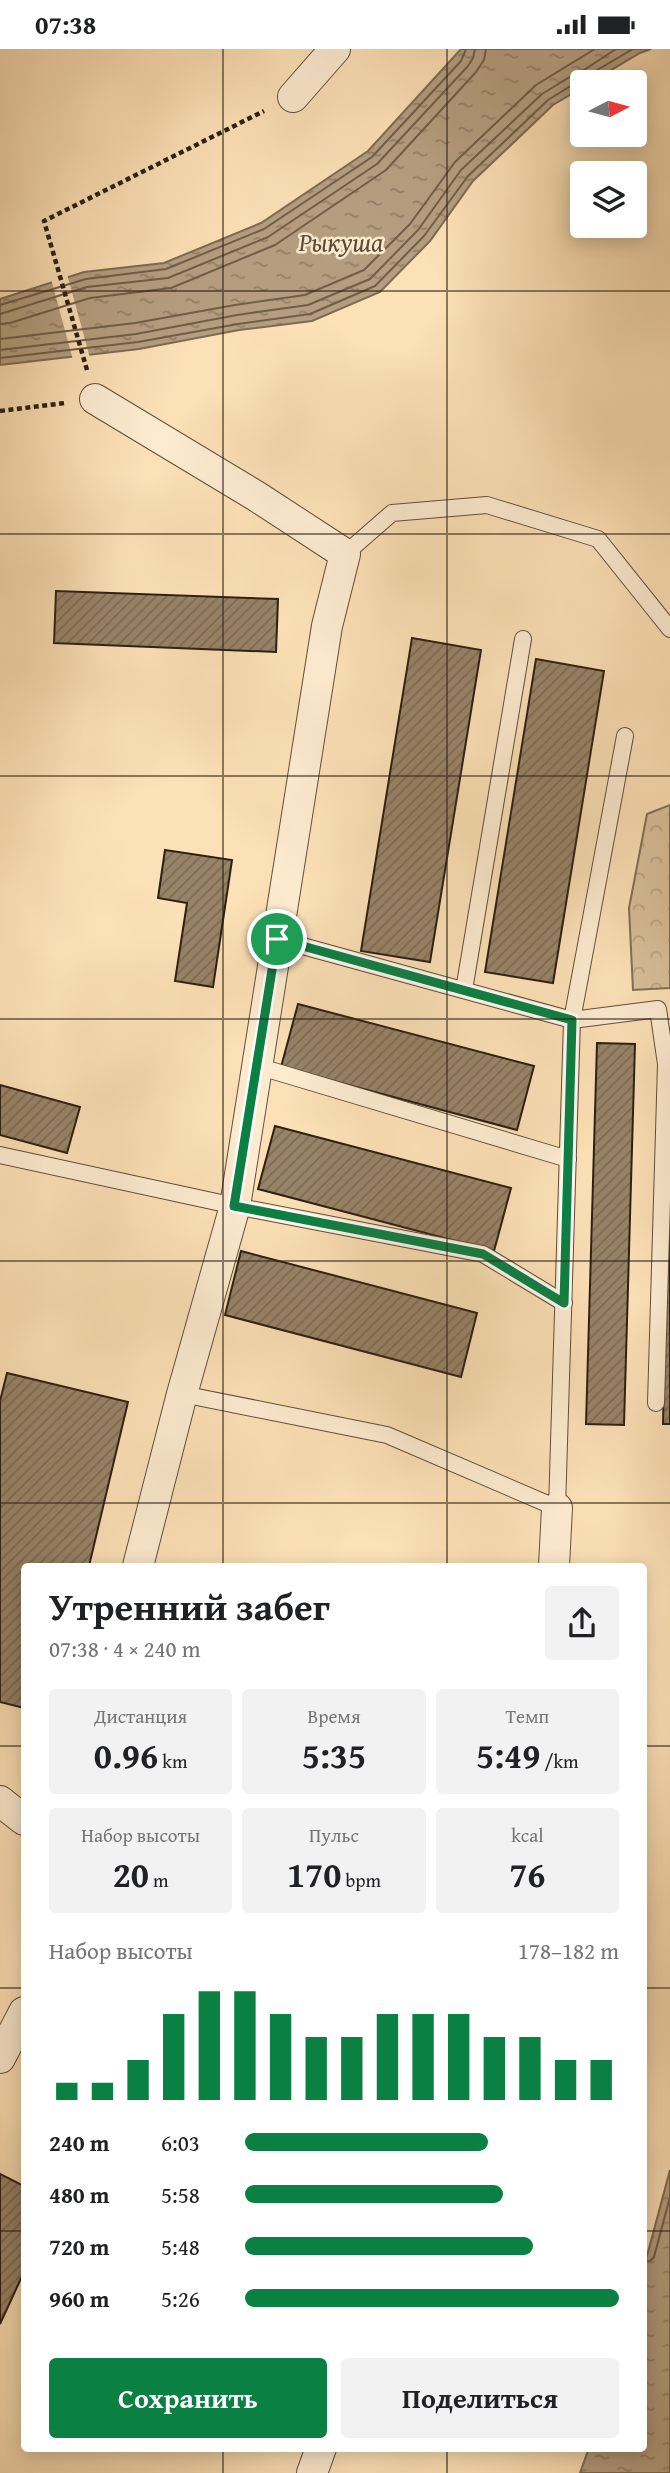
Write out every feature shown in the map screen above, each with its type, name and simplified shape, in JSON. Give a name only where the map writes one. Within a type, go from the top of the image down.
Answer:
[{"type":"street","points":[[293,97],[335,49]]},
{"type":"street","points":[[95,400],[256,496],[345,554],[327,626],[234,1206],[139,1563]]},
{"type":"street","points":[[554,1563],[557,1508]]},
{"type":"street","points":[[0,1801],[21,1818]]},
{"type":"street","points":[[0,2058],[21,2018]]},
{"type":"street","points":[[312,2473],[320,2452]]},
{"type":"lane","points":[[345,554],[392,513],[487,505],[598,539],[670,629]]},
{"type":"lane","points":[[464,990],[523,639]]},
{"type":"lane","points":[[182,1394],[387,1435],[557,1508],[572,1020],[625,736]]},
{"type":"lane","points":[[277,939],[572,1020],[657,1009],[666,1064],[656,1403]]},
{"type":"lane","points":[[257,1066],[568,1159]]},
{"type":"lane","points":[[0,1155],[234,1206],[483,1254],[564,1303]]},
{"type":"path","points":[[0,411],[95,400],[44,221],[293,97]]},
{"type":"green space","points":[[670,805],[670,988],[633,990],[629,908],[647,814]]},
{"type":"water","name":"Рыкуша","points":[[461,49],[651,49],[611,70],[570,70],[570,95],[553,105],[473,181],[430,241],[380,292],[312,321],[239,330],[139,349],[0,365],[0,299],[84,272],[164,263],[261,223],[368,151]]},
{"type":"water","points":[[670,2170],[670,2473],[580,2473],[588,2452],[647,2452],[647,2256]]},
{"type":"pier","points":[[67,274],[90,358],[73,360],[51,279]]},
{"type":"building","points":[[56,591],[278,599],[276,652],[54,643]]},
{"type":"building","points":[[412,638],[481,650],[430,962],[361,951]]},
{"type":"building","points":[[536,659],[604,671],[553,983],[485,972]]},
{"type":"building","points":[[165,850],[232,860],[213,987],[175,981],[187,903],[158,898]]},
{"type":"building","points":[[298,1004],[534,1066],[517,1130],[281,1067]]},
{"type":"building","points":[[597,1043],[635,1044],[624,1425],[586,1424]]},
{"type":"building","points":[[0,1085],[80,1107],[67,1153],[0,1135]]},
{"type":"building","points":[[670,1122],[670,1424],[663,1424]]},
{"type":"building","points":[[275,1126],[511,1188],[494,1251],[258,1189]]},
{"type":"building","points":[[241,1251],[477,1313],[461,1377],[225,1315]]},
{"type":"building","points":[[7,1373],[128,1402],[90,1563],[21,1563],[21,1707],[0,1702],[0,1401]]},
{"type":"building","points":[[0,2174],[21,2184],[21,2278],[0,2324]]},
{"type":"route","points":[[277,939],[572,1020],[564,1303],[483,1254],[234,1206],[277,939]]}]
